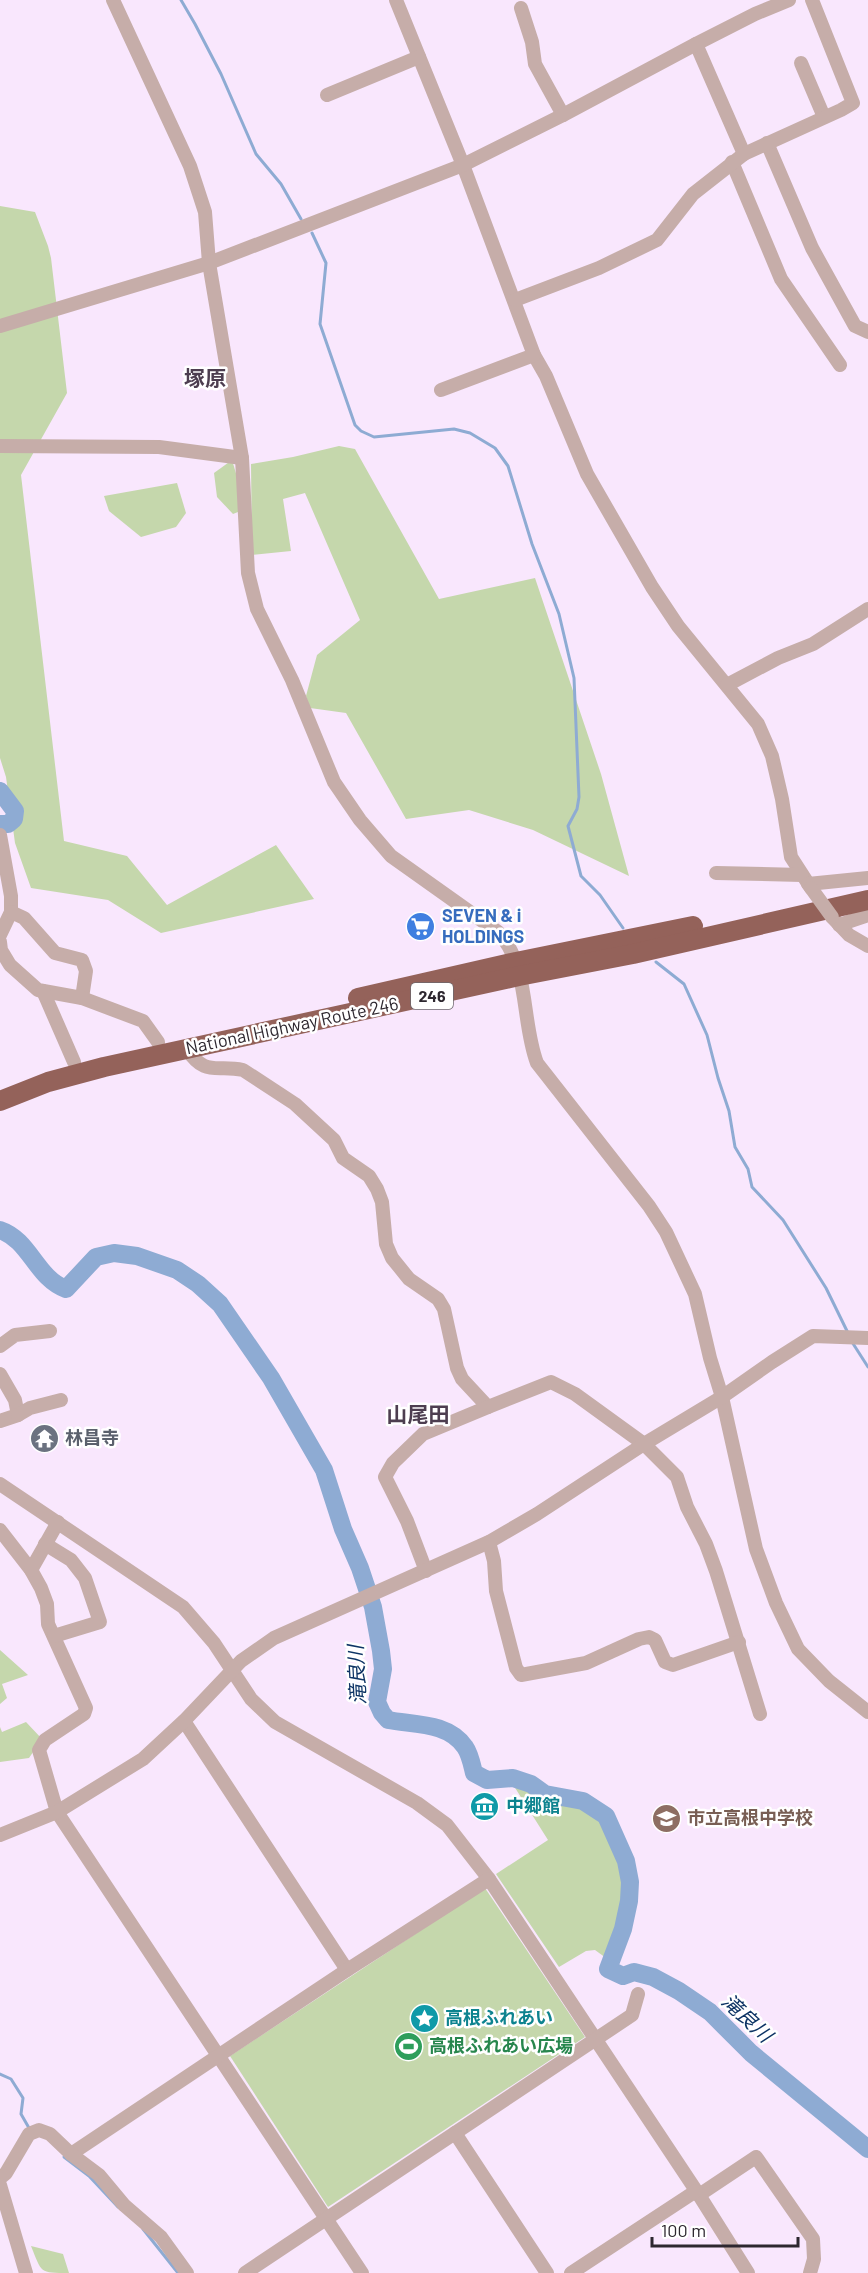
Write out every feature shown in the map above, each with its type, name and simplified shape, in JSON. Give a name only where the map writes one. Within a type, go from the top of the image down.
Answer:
[{"type":"highway","name":"National Highway Route 246","points":[[0,1101],[48,1082],[186,1048],[732,918],[868,888]]},
{"type":"highway","name":"National Highway Route 246","points":[[0,1086],[74,1062],[158,1042],[518,969],[633,954],[868,900]]},
{"type":"street","points":[[113,0],[190,166],[205,212],[209,263],[242,458],[248,573],[257,609],[292,680],[334,782],[360,820],[391,856],[498,932],[509,944],[518,969],[532,1048],[537,1063],[649,1206],[666,1232],[695,1294],[722,1397],[756,1549],[786,1625],[798,1649],[829,1681],[868,1712]]},
{"type":"street","points":[[396,0],[463,165],[534,354],[546,376],[587,474],[652,587],[678,626],[758,724],[772,756],[782,799],[791,857],[807,883],[836,921],[849,935],[868,946]]},
{"type":"street","points":[[0,326],[209,263],[463,165],[755,14],[789,0]]},
{"type":"street","points":[[515,300],[599,268],[657,240],[693,194],[732,162],[744,154],[853,103],[812,0]]},
{"type":"street","points":[[521,8],[532,42],[536,64],[563,115]]},
{"type":"street","points":[[696,44],[744,154]]},
{"type":"street","points":[[327,95],[419,57]]},
{"type":"street","points":[[801,63],[824,117]]},
{"type":"street","points":[[767,143],[812,248],[855,326],[868,332]]},
{"type":"street","points":[[732,162],[781,279],[840,365]]},
{"type":"street","points":[[441,390],[534,354]]},
{"type":"street","points":[[0,447],[159,447],[242,458]]},
{"type":"street","points":[[727,685],[778,658],[813,644],[868,610]]},
{"type":"street","points":[[0,835],[11,912],[0,935]]},
{"type":"street","points":[[716,873],[807,883],[868,878]]},
{"type":"street","points":[[11,912],[24,918],[55,953],[82,960],[86,971],[82,998]]},
{"type":"street","points":[[836,921],[868,915]]},
{"type":"street","points":[[0,942],[1,950],[10,964],[38,990],[82,998],[143,1021],[158,1042]]},
{"type":"street","points":[[43,991],[74,1062]]},
{"type":"street","points":[[186,1048],[204,1067],[215,1070],[234,1068],[243,1070],[295,1104],[334,1140],[343,1158],[369,1176],[382,1202],[386,1244],[392,1258],[409,1279],[438,1299],[444,1309],[457,1368],[462,1379],[488,1407]]},
{"type":"street","points":[[0,1346],[15,1335],[50,1331]]},
{"type":"street","points":[[0,1835],[57,1812],[143,1759],[184,1721],[241,1661],[274,1638],[489,1542],[722,1397],[813,1336],[868,1338]]},
{"type":"street","points":[[0,1374],[15,1401],[18,1414]]},
{"type":"street","points":[[426,1571],[407,1521],[385,1477],[393,1463],[423,1434],[551,1382],[575,1394],[644,1444],[677,1478],[687,1507],[706,1544],[716,1571],[760,1714]]},
{"type":"street","points":[[0,1421],[30,1408],[61,1400]]},
{"type":"street","points":[[0,1484],[183,1607],[214,1643],[251,1699],[275,1722],[417,1803],[447,1825],[489,1879],[698,2193],[748,2273]]},
{"type":"street","points":[[31,1570],[58,1522]]},
{"type":"street","points":[[0,1530],[31,1570],[47,1604],[48,1624],[86,1708],[84,1714],[45,1740],[39,1750],[57,1812],[362,2273]]},
{"type":"street","points":[[489,1542],[494,1561],[496,1591],[516,1668],[521,1675],[586,1663],[639,1639],[649,1637],[655,1640],[665,1662],[673,1665],[739,1642]]},
{"type":"street","points":[[45,1544],[71,1560],[85,1578],[100,1622],[54,1636]]},
{"type":"street","points":[[184,1721],[347,1970]]},
{"type":"street","points":[[71,2154],[347,1970],[489,1879]]},
{"type":"street","points":[[245,2273],[597,2040],[632,2015],[638,1994]]},
{"type":"street","points":[[0,2178],[6,2173],[34,2132],[50,2134],[71,2154],[99,2175],[124,2205],[160,2237],[187,2273]]},
{"type":"street","points":[[455,2133],[547,2273]]},
{"type":"street","points":[[571,2273],[756,2157],[813,2239],[814,2259],[810,2273]]},
{"type":"street","points":[[0,2185],[26,2273]]},
{"type":"green space","points":[[0,206],[35,212],[48,246],[67,393],[21,475],[64,841],[127,856],[167,905],[276,845],[314,899],[161,933],[108,900],[31,888],[15,843],[6,777],[0,758]]},
{"type":"green space","points":[[339,446],[355,449],[439,599],[535,578],[601,774],[629,876],[533,830],[469,810],[406,819],[346,713],[310,708],[306,696],[317,655],[360,620],[305,493],[283,499],[291,551],[252,555],[251,464]]},
{"type":"green space","points":[[232,460],[241,490],[243,510],[233,514],[217,497],[214,473]]},
{"type":"green space","points":[[177,483],[186,513],[176,527],[141,537],[109,511],[104,496]]},
{"type":"green space","points":[[0,1650],[28,1675],[2,1684],[7,1698],[0,1704]]},
{"type":"green space","points":[[26,1722],[42,1739],[29,1758],[0,1762],[0,1727],[2,1732]]},
{"type":"green space","points":[[512,1783],[547,1801],[573,1805],[592,1812],[600,1820],[620,1863],[626,1884],[627,1902],[621,1930],[606,1958],[595,1950],[586,1951],[559,1967],[496,1874],[548,1840]]},
{"type":"green space","name":"高根ふれあい広場","points":[[485,1888],[585,2037],[328,2207],[230,2056]]},
{"type":"green space","points":[[31,2246],[63,2254],[69,2273],[52,2273],[43,2270]]},
{"type":"waterway","points":[[181,0],[221,74],[256,154],[281,184],[301,219]]},
{"type":"waterway","points":[[312,233],[326,263],[320,324],[355,425],[361,431],[374,437],[454,429],[470,433],[495,448],[508,466],[532,544],[559,614],[574,678],[579,797],[577,809],[568,826],[581,876],[600,895],[623,928]]},
{"type":"waterway","name":"滝良川","points":[[0,791],[15,811],[14,819],[8,824],[0,824]]},
{"type":"waterway","points":[[656,962],[684,984],[707,1035],[729,1111],[735,1147],[748,1169],[752,1187],[783,1220],[826,1288],[848,1333]]},
{"type":"waterway","name":"滝良川","points":[[0,1230],[19,1242],[47,1277],[66,1289],[96,1257],[114,1253],[137,1256],[177,1270],[198,1284],[220,1304],[271,1378],[324,1470],[343,1529],[360,1568],[373,1607],[383,1669],[377,1702],[382,1713],[388,1720],[430,1726],[449,1733],[458,1739],[467,1750],[474,1773],[487,1780],[513,1778],[531,1784],[545,1794],[583,1801],[606,1816],[626,1861],[630,1882],[629,1901],[623,1929],[608,1969],[623,1976],[634,1972],[653,1977],[710,2012],[751,2053],[868,2149]]},
{"type":"waterway","points":[[852,1342],[868,1367]]},
{"type":"waterway","points":[[0,2074],[11,2079],[23,2098],[21,2114],[29,2128]]},
{"type":"waterway","points":[[64,2157],[89,2176],[118,2207]]},
{"type":"waterway","points":[[143,2229],[178,2273]]},
{"type":"place","name":"SEVEN & i HOLDINGS","points":[[421,926]]},
{"type":"place","name":"林昌寺","points":[[44,1438]]},
{"type":"place","name":"中郷館","points":[[485,1806]]},
{"type":"place","name":"市立高根中学校","points":[[666,1818]]},
{"type":"place","name":"高根ふれあい","points":[[424,2018]]},
{"type":"place","name":"高根ふれあい広場","points":[[408,2046]]},
{"type":"district","name":"塚原","points":[[205,379]]},
{"type":"district","name":"山尾田","points":[[418,1415]]}]
